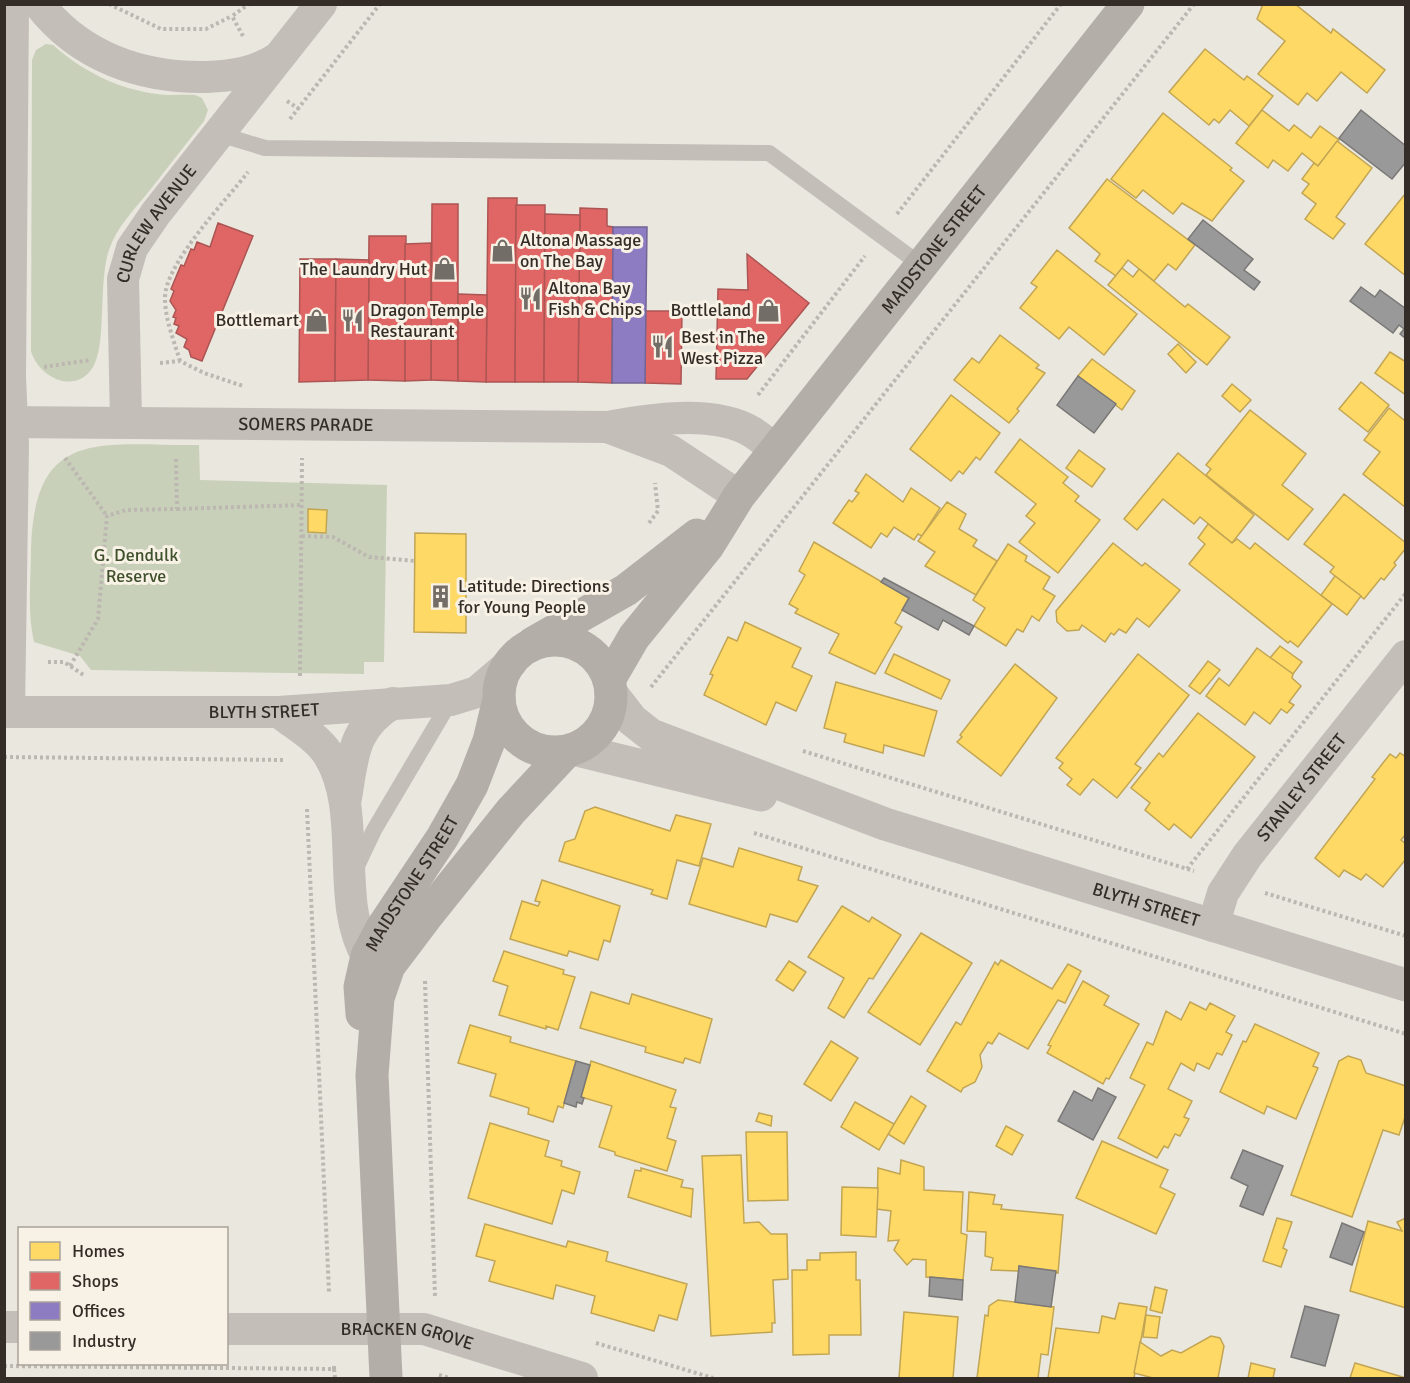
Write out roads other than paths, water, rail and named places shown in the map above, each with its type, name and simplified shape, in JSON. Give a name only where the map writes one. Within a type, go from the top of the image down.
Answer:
[{"type":"main road","name":"MAIDSTONE STREET","points":[[610,686],[634,636],[708,546],[739,495],[1128,4]]},
{"type":"main road","name":"MAIDSTONE STREET","points":[[518,656],[562,625],[626,590],[661,565],[739,495]]},
{"type":"main road","points":[[551,640],[570,642],[594,656],[610,686],[604,724],[588,742],[570,750],[541,750],[525,744],[507,724],[499,699],[504,674],[518,656],[551,640]]},
{"type":"main road","name":"MAIDSTONE STREET","points":[[386,1378],[372,1076],[360,1000],[361,978],[367,956],[382,928],[442,838],[472,785],[486,752],[499,699]]},
{"type":"main road","name":"MAIDSTONE STREET","points":[[372,1076],[378,998],[389,966],[497,828],[570,750]]},
{"type":"street","points":[[7,712],[13,4]]},
{"type":"street","name":"CURLEW AVENUE","points":[[39,4],[64,30],[93,52],[137,70],[164,76],[223,76],[254,70],[280,57]]},
{"type":"street","name":"CURLEW AVENUE","points":[[126,421],[123,279],[128,259],[145,229],[321,4]]},
{"type":"street","name":"SOMERS PARADE","points":[[8,422],[126,421],[608,427],[666,418],[710,421],[746,429],[775,449]]},
{"type":"street","name":"SOMERS PARADE","points":[[608,427],[671,451],[739,495]]},
{"type":"street","name":"BLYTH STREET","points":[[7,712],[279,712],[451,700],[477,692],[518,656]]},
{"type":"street","name":"STANLEY STREET","points":[[1213,926],[1223,893],[1247,856],[1406,656]]},
{"type":"street","name":"BLYTH STREET","points":[[610,686],[640,728],[662,740],[885,824],[1406,985]]},
{"type":"street","points":[[345,807],[358,739],[371,718],[393,703]]},
{"type":"street","points":[[279,712],[328,754],[345,807],[355,932],[367,956]]},
{"type":"street","name":"BLYTH STREET","points":[[570,750],[885,824]]},
{"type":"street","name":"BRACKEN GROVE","points":[[228,1329],[424,1329],[582,1378]]},
{"type":"lane","points":[[219,134],[265,148],[769,153],[921,265]]},
{"type":"lane","points":[[351,880],[374,830],[451,700]]},
{"type":"place","name":"Altona Massage on The Bay","points":[[502,250]]},
{"type":"place","name":"The Laundry Hut","points":[[445,269]]},
{"type":"place","name":"Altona Bay Fish & Chips","points":[[530,298]]},
{"type":"place","name":"Bottleland","points":[[769,310]]},
{"type":"place","name":"Bottlemart","points":[[317,320]]},
{"type":"place","name":"Dragon Temple Restaurant","points":[[352,320]]},
{"type":"place","name":"Best in The West Pizza","points":[[663,347]]},
{"type":"place","name":"Latitude: Directions for Young People","points":[[440,596]]},
{"type":"park label","name":"G. Dendulk Reserve","points":[[136,565]]}]
